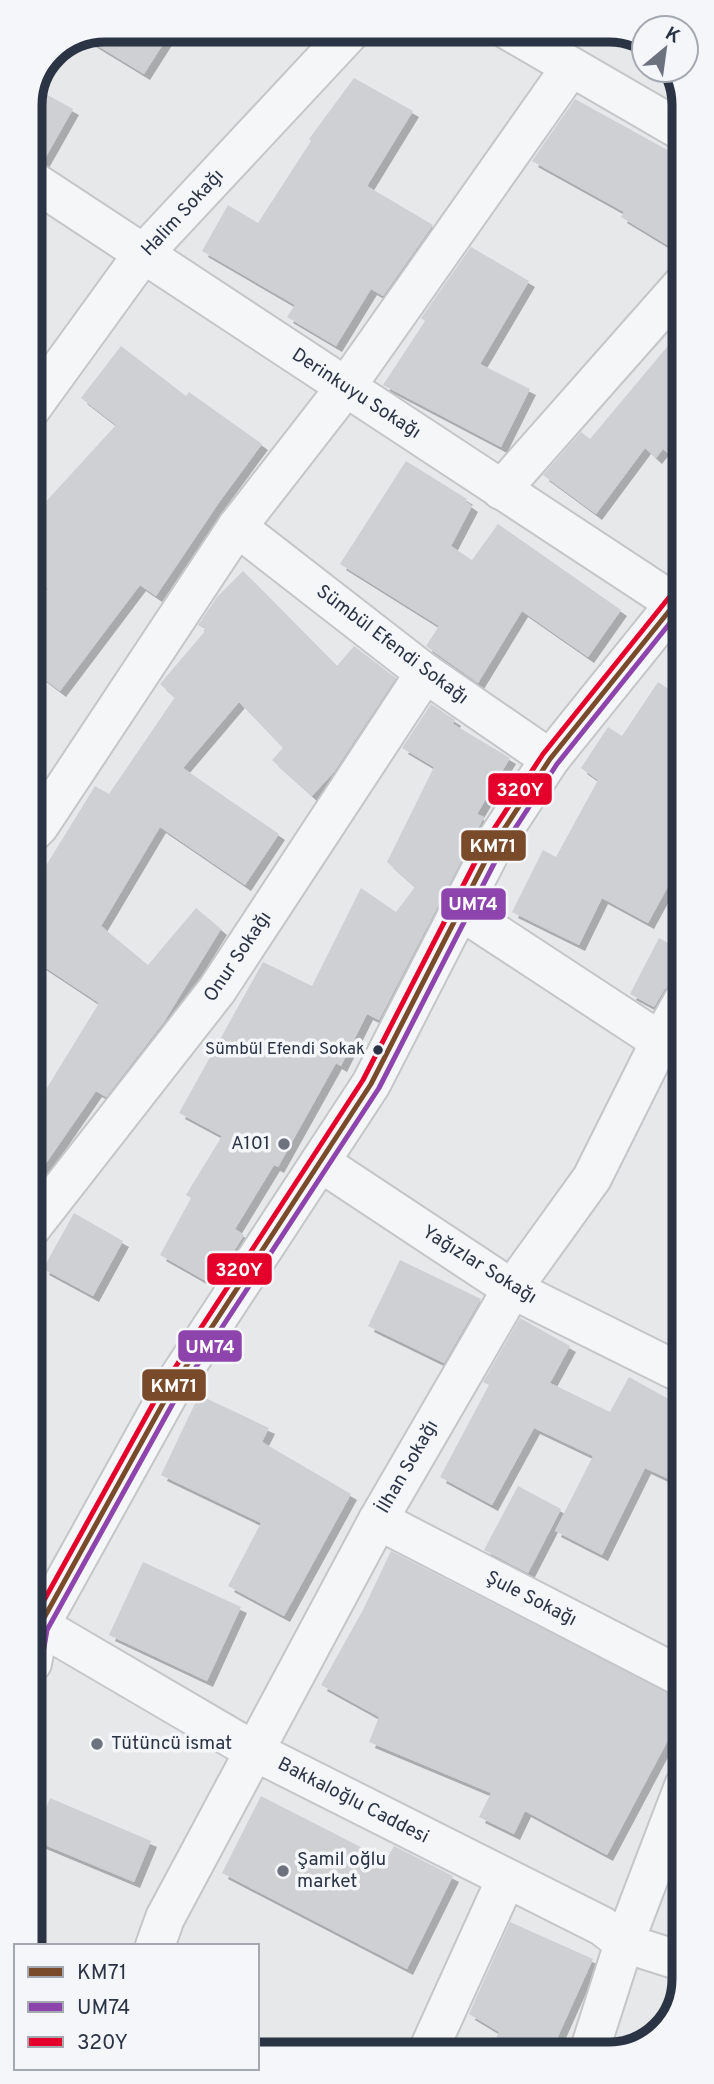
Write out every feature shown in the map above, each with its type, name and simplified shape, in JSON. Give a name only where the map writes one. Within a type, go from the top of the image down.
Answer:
[{"type":"street","name":"Halim Sokağı","points":[[42,394],[144,254],[341,42]]},
{"type":"street","points":[[528,42],[672,125]]},
{"type":"street","points":[[42,821],[237,527],[345,388],[571,67]]},
{"type":"street","name":"Derinkuyu Sokağı","points":[[42,187],[501,490],[672,598]]},
{"type":"street","points":[[501,490],[672,296]]},
{"type":"street","name":"Sümbül Efendi Sokağı","points":[[237,527],[425,673],[550,759]]},
{"type":"street","points":[[42,1623],[170,1391],[371,1084],[493,846],[550,759],[672,613]]},
{"type":"street","name":"Onur Sokağı","points":[[42,1214],[217,990],[425,673]]},
{"type":"street","points":[[460,910],[672,1049]]},
{"type":"street","name":"İlhan Sokağı","points":[[156,1944],[165,1918],[378,1520],[512,1289],[592,1178],[672,1049]]},
{"type":"street","name":"Yağızlar Sokağı","points":[[320,1162],[512,1289],[672,1369]]},
{"type":"street","name":"Şule Sokağı","points":[[378,1520],[672,1672]]},
{"type":"street","name":"Bakkaloğlu Caddesi","points":[[42,1641],[602,1926],[624,1942],[672,1958]]},
{"type":"street","points":[[592,2042],[624,1942],[672,1817]]},
{"type":"street","points":[[432,2042],[506,1879]]},
{"type":"building","points":[[164,42],[144,74],[93,43]]},
{"type":"building","points":[[354,78],[413,111],[367,186],[433,225],[383,296],[371,289],[336,346],[287,317],[295,305],[202,251],[228,205],[258,223],[311,141],[309,139]]},
{"type":"building","points":[[43,93],[73,109],[43,162],[42,105]]},
{"type":"building","points":[[575,99],[672,152],[672,248],[621,217],[624,212],[532,161]]},
{"type":"building","points":[[471,247],[529,281],[480,364],[530,389],[501,447],[383,385],[425,321],[421,318]]},
{"type":"building","points":[[672,341],[672,457],[663,449],[656,458],[645,448],[596,514],[543,475],[581,432],[590,439]]},
{"type":"building","points":[[121,346],[186,396],[189,392],[262,444],[156,596],[140,585],[60,691],[42,677],[42,597],[48,589],[42,585],[42,506],[116,425],[81,398]]},
{"type":"building","points":[[406,461],[467,499],[465,501],[472,506],[451,546],[472,560],[498,524],[621,610],[588,657],[522,611],[478,683],[426,646],[439,626],[340,564]]},
{"type":"building","points":[[243,571],[337,666],[354,646],[396,678],[334,772],[312,796],[272,760],[283,748],[239,702],[183,768],[279,834],[245,885],[160,827],[101,926],[148,965],[196,908],[221,929],[164,1022],[106,1097],[96,1091],[42,1169],[42,1096],[99,1003],[42,965],[42,872],[95,786],[109,794],[175,697],[160,684],[206,630],[198,625],[217,597]]},
{"type":"building","points":[[658,682],[672,692],[672,879],[648,923],[602,898],[579,945],[512,912],[543,850],[556,857],[598,780],[581,768],[608,727],[622,736]]},
{"type":"building","points":[[431,704],[455,720],[453,724],[510,758],[477,814],[484,817],[379,1020],[367,1014],[341,1066],[336,1063],[278,1167],[274,1165],[235,1229],[244,1235],[213,1285],[160,1255],[191,1198],[186,1195],[222,1136],[179,1113],[263,962],[312,986],[361,888],[396,912],[415,887],[387,862],[434,767],[402,748]]},
{"type":"building","points":[[659,938],[672,945],[672,983],[654,1007],[630,994]]},
{"type":"building","points":[[74,1213],[123,1241],[93,1296],[43,1269]]},
{"type":"building","points":[[400,1260],[481,1299],[444,1363],[368,1326]]},
{"type":"building","points":[[520,1318],[570,1346],[550,1383],[610,1412],[629,1377],[672,1401],[672,1480],[645,1468],[602,1555],[555,1531],[593,1456],[534,1428],[492,1505],[440,1477],[489,1385],[483,1382]]},
{"type":"building","points":[[199,1395],[269,1428],[262,1442],[351,1494],[284,1616],[228,1586],[261,1523],[161,1475]]},
{"type":"building","points":[[518,1486],[561,1509],[528,1573],[484,1550]]},
{"type":"building","points":[[391,1551],[672,1695],[672,1733],[607,1855],[525,1811],[514,1834],[479,1817],[491,1793],[369,1742],[379,1717],[321,1685],[363,1610]]},
{"type":"building","points":[[143,1562],[241,1607],[207,1681],[109,1635]]},
{"type":"building","points":[[261,1796],[386,1860],[394,1846],[453,1876],[407,1969],[222,1873]]},
{"type":"building","points":[[50,1798],[151,1841],[134,1882],[42,1844],[42,1818]]},
{"type":"building","points":[[510,1922],[593,1959],[556,2042],[494,2042],[499,2032],[469,2014]]},
{"type":"transit line","name":"320Y","points":[[42,1604],[163,1386],[363,1080],[486,841],[543,754],[672,594]]},
{"type":"transit line","name":"KM71","points":[[42,1622],[170,1391],[371,1084],[493,846],[550,759],[672,607]]},
{"type":"transit line","name":"UM74","points":[[42,1659],[47,1630],[177,1396],[379,1088],[501,850],[557,764],[672,620]]},
{"type":"place","name":"Sümbül Efendi Sokak","points":[[378,1050]]},
{"type":"place","name":"A101","points":[[284,1144]]},
{"type":"place","name":"Tütüncü ismat","points":[[97,1744]]},
{"type":"place","name":"Şamil oğlu market","points":[[283,1871]]}]
